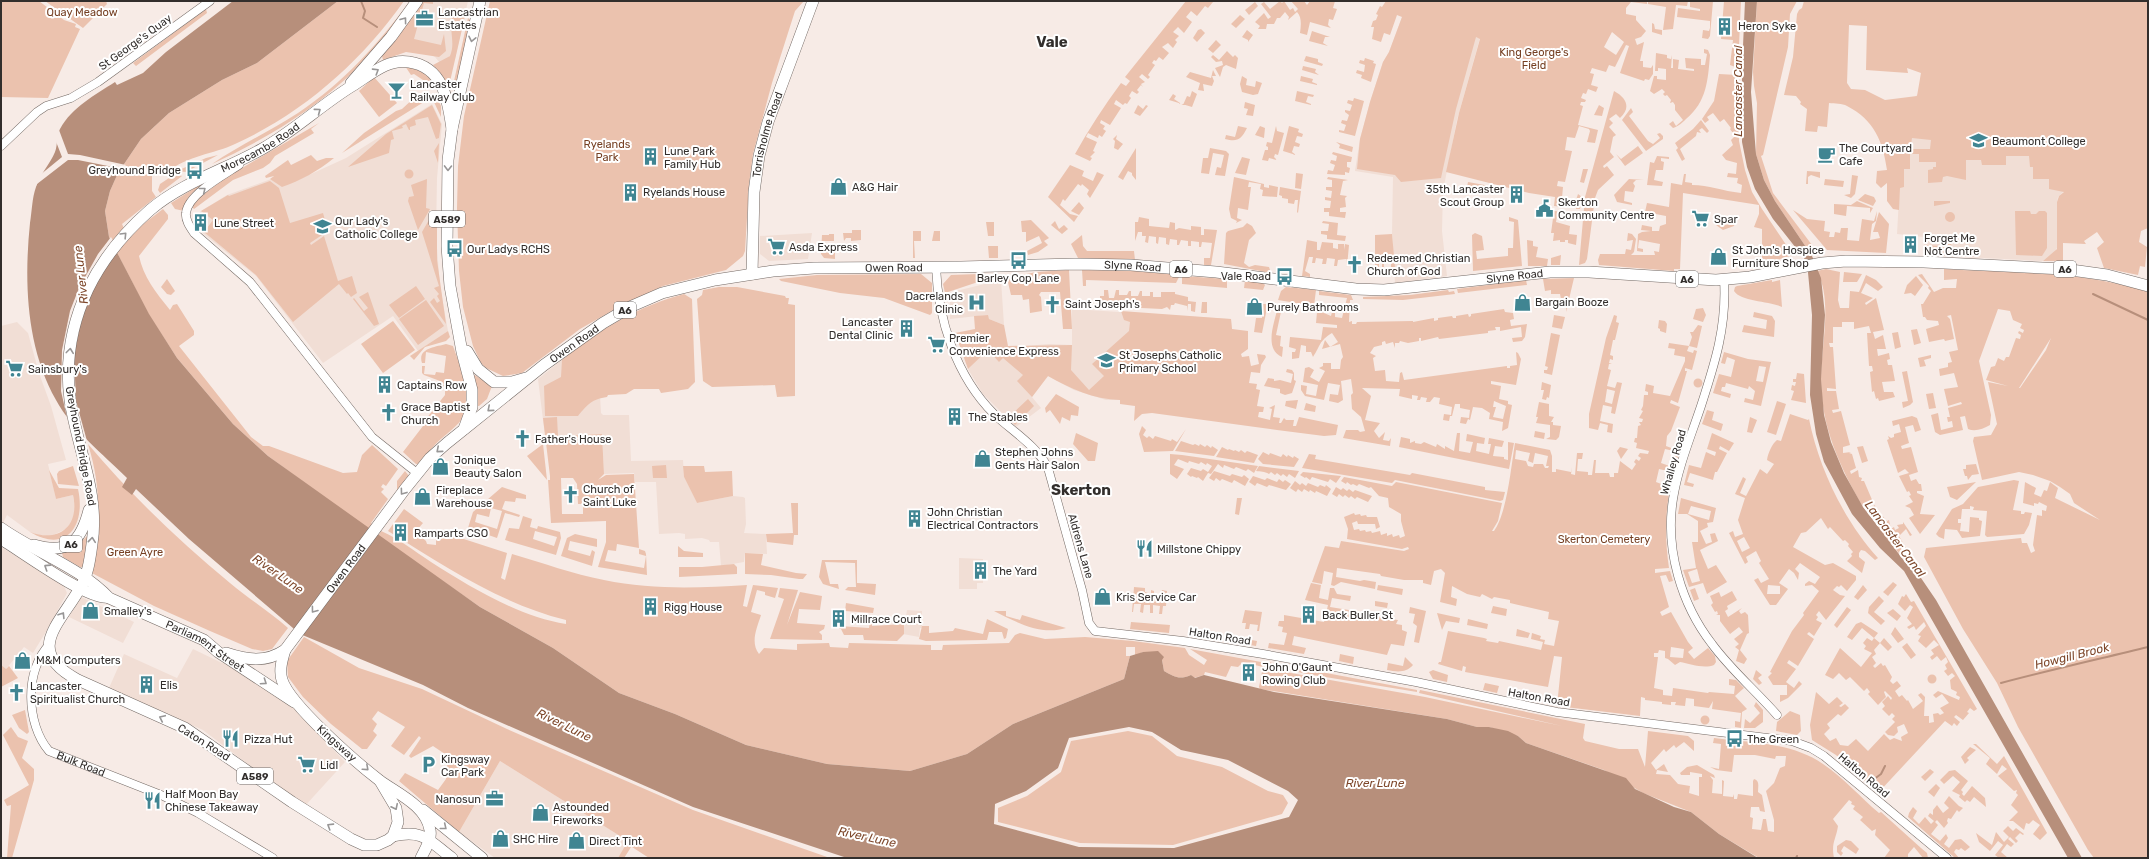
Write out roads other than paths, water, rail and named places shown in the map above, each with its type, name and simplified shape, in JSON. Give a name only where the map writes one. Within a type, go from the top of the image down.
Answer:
[{"type":"main road","name":"Morecambe Road","points":[[342,92],[391,37],[417,1]]},
{"type":"main road","name":"Morecambe Road","points":[[463,430],[471,415],[472,390],[456,322],[450,286],[447,246],[448,160],[452,129],[480,1]]},
{"type":"main road","name":"Torrisholme Road","points":[[752,274],[754,192],[759,156],[768,122],[813,1]]},
{"type":"main road","name":"Morecambe Road","points":[[173,194],[194,181],[262,149],[342,92],[387,64],[398,61],[421,65],[432,73],[445,91],[452,129]]},
{"type":"main road","name":"Greyhound Bridge Road","points":[[80,589],[92,542],[93,514],[92,501],[81,444],[70,401],[68,379],[70,351],[76,319],[96,274],[118,242],[152,208],[173,194]]},
{"type":"main road","name":"Slyne Road","points":[[1065,264],[1130,265],[1210,271],[1356,289],[1378,290],[1405,289],[1510,275],[1550,272],[1589,272],[1690,280],[1724,279],[1822,263],[1868,261],[2064,269],[2098,273],[2148,286]]},
{"type":"main road","name":"Owen Road","points":[[296,703],[283,681],[281,664],[286,647],[417,473],[430,458],[531,376],[589,332],[632,306],[662,293],[689,286],[752,274],[814,268],[1065,264]]},
{"type":"main road","name":"A589","points":[[456,322],[475,365],[489,379],[498,384],[507,395]]},
{"type":"main road","points":[[498,384],[512,382],[531,376]]},
{"type":"main road","name":"A6","points":[[25,543],[52,549],[60,548],[74,542],[85,526],[92,501]]},
{"type":"main road","name":"Parliament Street","points":[[1,528],[84,578],[104,591],[108,597]]},
{"type":"main road","name":"Parliament Street","points":[[1,539],[80,589],[97,597],[108,597],[198,637],[296,703]]},
{"type":"main road","name":"Bulk Road","points":[[50,644],[51,635],[56,624],[80,589]]},
{"type":"main road","name":"Caton Road","points":[[50,644],[52,660],[67,674],[191,732],[292,802],[351,839],[364,845],[378,845],[393,836]]},
{"type":"main road","name":"A589","points":[[220,653],[226,652],[246,659],[258,660],[276,656],[286,647]]},
{"type":"main road","name":"Kingsway","points":[[296,703],[318,726],[380,781]]},
{"type":"main road","name":"A589","points":[[380,781],[400,793],[412,804],[479,855]]},
{"type":"main road","name":"A589","points":[[380,781],[398,814],[398,822],[393,836]]},
{"type":"main road","points":[[412,804],[422,813],[428,822],[431,832],[430,840],[421,858]]},
{"type":"main road","name":"A589","points":[[393,836],[409,833],[417,834],[430,840],[451,858]]},
{"type":"main road","points":[[451,858],[464,850],[479,855]]},
{"type":"street","name":"St George's Quay","points":[[1,146],[37,112],[46,106],[71,98],[117,69],[210,1]]},
{"type":"street","points":[[262,149],[202,191],[189,202],[186,212],[188,222],[194,233],[250,282],[372,437],[417,473]]},
{"type":"street","name":"Aldrens Lane","points":[[936,267],[942,319],[962,372],[981,400],[1036,452],[1048,468],[1082,590],[1088,623],[1092,628]]},
{"type":"street","name":"Whalley Road","points":[[1724,279],[1725,312],[1716,358],[1673,498],[1671,530],[1673,548],[1681,585],[1701,628],[1728,664],[1778,715]]},
{"type":"street","name":"Halton Road","points":[[1092,628],[1095,631],[1182,641],[1263,654],[1422,684],[1552,712],[1792,741],[1811,748],[1824,756],[1947,858]]},
{"type":"street","name":"Bulk Road","points":[[50,644],[41,653],[34,668],[31,682],[34,715],[40,736],[49,751],[173,801],[273,858]]},
{"type":"water","name":"River Lune","points":[[233,1],[338,1],[257,63],[222,80],[169,113],[141,139],[118,173],[110,191],[105,211],[109,237],[149,314],[177,358],[233,424],[268,456],[480,607],[553,648],[619,693],[675,714],[746,745],[827,764],[910,771],[967,754],[1013,724],[1124,679],[1130,656],[1143,652],[1158,651],[1164,657],[1162,660],[1164,671],[1177,677],[1191,675],[1195,678],[1204,675],[1274,692],[1447,719],[1477,727],[1489,727],[1508,731],[1518,736],[1526,743],[1626,778],[1635,789],[1674,807],[1691,812],[1719,834],[1758,858],[847,858],[693,807],[468,708],[423,685],[300,634],[189,539],[136,489],[132,495],[122,487],[127,478],[79,432],[70,421],[56,400],[46,380],[38,358],[33,336],[28,291],[27,268],[30,223],[35,191],[42,173],[55,152],[59,131],[71,114],[84,102],[115,82],[117,85],[143,73],[166,52]],"holes":[[[1129,727],[1152,732],[1181,750],[1228,760],[1288,791],[1298,800],[1289,817],[1174,848],[1079,847],[994,824],[995,804],[1026,791],[1058,768],[1069,738]]]},
{"type":"water","points":[[1745,1],[1757,1],[1751,92],[1756,154],[1764,180],[1775,201],[1812,256],[1821,278],[1825,315],[1821,379],[1824,415],[1831,442],[1844,473],[1863,507],[1905,562],[1921,578],[1936,600],[2082,858],[2068,858],[1904,571],[1880,548],[1852,514],[1824,462],[1816,434],[1810,395],[1812,315],[1807,262],[1773,219],[1755,189],[1747,167],[1742,142],[1742,69]]},
{"type":"waterway","points":[[361,1],[365,11],[363,18],[377,27]]},
{"type":"waterway","points":[[2093,294],[2148,320]]},
{"type":"waterway","name":"Howgill Brook","points":[[2001,683],[2148,647]]},
{"type":"waterway","points":[[1873,780],[1881,774],[1885,766]]},
{"type":"place","name":"Lancastrian Estates","points":[[425,18]]},
{"type":"place","name":"Heron Syke","points":[[1725,26]]},
{"type":"place","name":"Lancaster Railway Club","points":[[397,90]]},
{"type":"place","name":"Beaumont College","points":[[1979,141]]},
{"type":"place","name":"The Courtyard Cafe","points":[[1826,154]]},
{"type":"place","name":"Lune Park Family Hub","points":[[651,157]]},
{"type":"place","name":"Greyhound Bridge","points":[[194,170]]},
{"type":"place","name":"A&G Hair","points":[[839,187]]},
{"type":"place","name":"Ryelands House","points":[[630,192]]},
{"type":"place","name":"35th Lancaster Scout Group","points":[[1517,195]]},
{"type":"place","name":"Skerton Community Centre","points":[[1545,208]]},
{"type":"place","name":"Spar","points":[[1701,219]]},
{"type":"place","name":"Lune Street","points":[[201,223]]},
{"type":"place","name":"Our Lady's Catholic College","points":[[322,227]]},
{"type":"place","name":"Forget Me Not Centre","points":[[1911,244]]},
{"type":"place","name":"Asda Express","points":[[776,247]]},
{"type":"place","name":"Our Ladys RCHS","points":[[454,249]]},
{"type":"place","name":"St John's Hospice Furniture Shop","points":[[1719,256]]},
{"type":"place","name":"Barley Cop Lane","points":[[1018,260]]},
{"type":"place","name":"Redeemed Christian Church of God","points":[[1354,264]]},
{"type":"place","name":"Vale Road","points":[[1284,276]]},
{"type":"place","name":"Dacrelands Clinic","points":[[976,302]]},
{"type":"place","name":"Bargain Booze","points":[[1522,302]]},
{"type":"place","name":"Saint Joseph's","points":[[1052,304]]},
{"type":"place","name":"Purely Bathrooms","points":[[1254,307]]},
{"type":"place","name":"Lancaster Dental Clinic","points":[[906,328]]},
{"type":"place","name":"Premier Convenience Express","points":[[936,344]]},
{"type":"place","name":"St Josephs Catholic Primary School","points":[[1106,361]]},
{"type":"place","name":"Sainsbury's","points":[[15,369]]},
{"type":"place","name":"Captains Row","points":[[384,385]]},
{"type":"place","name":"Grace Baptist Church","points":[[388,413]]},
{"type":"place","name":"The Stables","points":[[955,417]]},
{"type":"place","name":"Father's House","points":[[522,439]]},
{"type":"place","name":"Stephen Johns Gents Hair Salon","points":[[982,458]]},
{"type":"place","name":"Jonique Beauty Salon","points":[[441,466]]},
{"type":"place","name":"Church of Saint Luke","points":[[570,495]]},
{"type":"place","name":"Fireplace Warehouse","points":[[423,496]]},
{"type":"place","name":"John Christian Electrical Contractors","points":[[914,518]]},
{"type":"place","name":"Ramparts CSO","points":[[401,533]]},
{"type":"place","name":"Millstone Chippy","points":[[1144,549]]},
{"type":"place","name":"The Yard","points":[[980,571]]},
{"type":"place","name":"Kris Service Car","points":[[1103,597]]},
{"type":"place","name":"Rigg House","points":[[651,607]]},
{"type":"place","name":"Smalley's","points":[[91,611]]},
{"type":"place","name":"Back Buller St","points":[[1309,615]]},
{"type":"place","name":"Millrace Court","points":[[838,619]]},
{"type":"place","name":"M&M Computers","points":[[23,660]]},
{"type":"place","name":"John O'Gaunt Rowing Club","points":[[1249,673]]},
{"type":"place","name":"Elis","points":[[147,685]]},
{"type":"place","name":"Lancaster Spiritualist Church","points":[[17,692]]},
{"type":"place","name":"Pizza Hut","points":[[231,739]]},
{"type":"place","name":"The Green","points":[[1734,739]]},
{"type":"place","name":"Lidl","points":[[307,765]]},
{"type":"place","name":"Kingsway Car Park","points":[[428,765]]},
{"type":"place","name":"Nanosun","points":[[494,799]]},
{"type":"place","name":"Half Moon Bay Chinese Takeaway","points":[[152,800]]},
{"type":"place","name":"Astounded Fireworks","points":[[540,813]]},
{"type":"place","name":"SHC Hire","points":[[500,839]]},
{"type":"place","name":"Direct Tint","points":[[576,841]]},
{"type":"district","name":"Vale","points":[[1052,42]]},
{"type":"district","name":"Skerton","points":[[1081,490]]},
{"type":"park label","name":"Quay Meadow","points":[[82,12]]},
{"type":"park label","name":"King George's Field","points":[[1534,58]]},
{"type":"park label","name":"Ryelands Park","points":[[607,150]]},
{"type":"park label","name":"Skerton Cemetery","points":[[1604,539]]},
{"type":"park label","name":"Green Ayre","points":[[135,552]]},
{"type":"water label","name":"Lancaster Canal","points":[[1738,91]]},
{"type":"water label","name":"Lancaster Canal","points":[[1895,539]]}]
